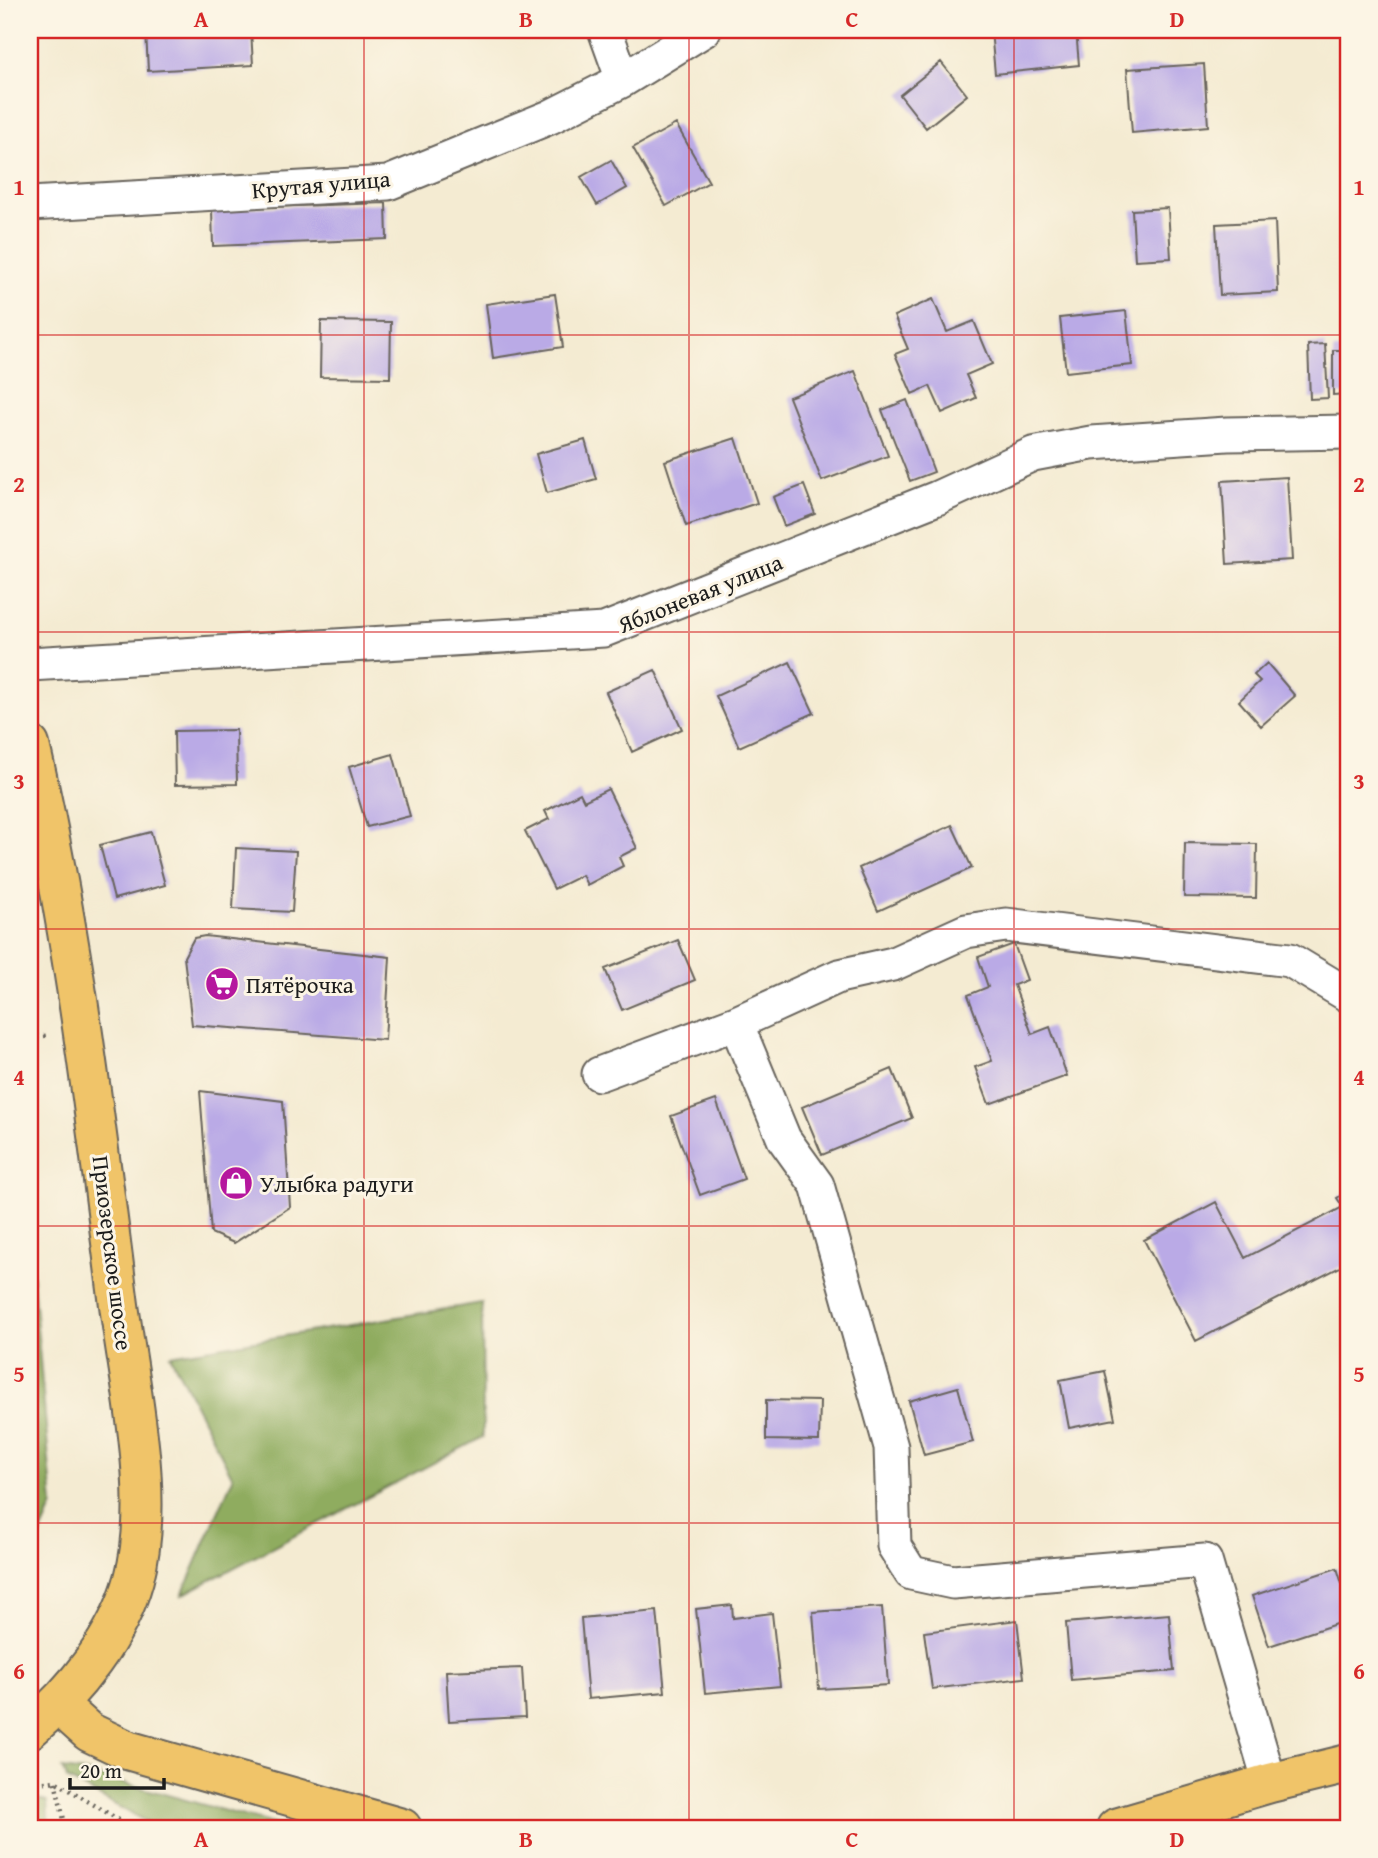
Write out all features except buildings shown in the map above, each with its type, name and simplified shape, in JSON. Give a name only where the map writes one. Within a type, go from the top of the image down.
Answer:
[{"type":"main road","name":"Приозерское шоссе","points":[[30,745],[53,844],[87,1053],[138,1449],[142,1518],[134,1579],[116,1626],[59,1705],[30,1729]]},
{"type":"main road","points":[[59,1705],[89,1732],[127,1750],[402,1828]]},
{"type":"main road","points":[[1116,1828],[1270,1783],[1348,1764]]},
{"type":"street","points":[[605,30],[623,80]]},
{"type":"street","name":"Крутая улица","points":[[30,204],[388,183],[550,117],[623,80],[704,30]]},
{"type":"street","name":"Яблоневая улица","points":[[30,664],[604,631],[937,498],[1033,454],[1091,443],[1227,434],[1348,432]]},
{"type":"street","points":[[599,1074],[736,1023],[839,976],[893,964],[966,932],[1006,925],[1290,960],[1348,995]]},
{"type":"street","points":[[736,1023],[784,1139],[817,1185],[891,1447],[894,1546],[911,1573],[953,1582],[1205,1561],[1270,1783]]},
{"type":"path","points":[[30,1784],[55,1781],[132,1828]]},
{"type":"path","points":[[55,1781],[66,1828]]},
{"type":"green space","points":[[30,1248],[53,1505],[30,1559]]},
{"type":"green space","points":[[482,1303],[483,1437],[182,1595],[233,1478],[170,1355]]},
{"type":"green space","points":[[62,1769],[84,1772],[288,1828],[158,1828],[67,1779]]},
{"type":"green space","points":[[30,1797],[47,1802],[49,1828],[30,1828]]},
{"type":"place","name":"Пятёрочка","points":[[222,984]]},
{"type":"place","name":"Улыбка радуги","points":[[236,1183]]}]
